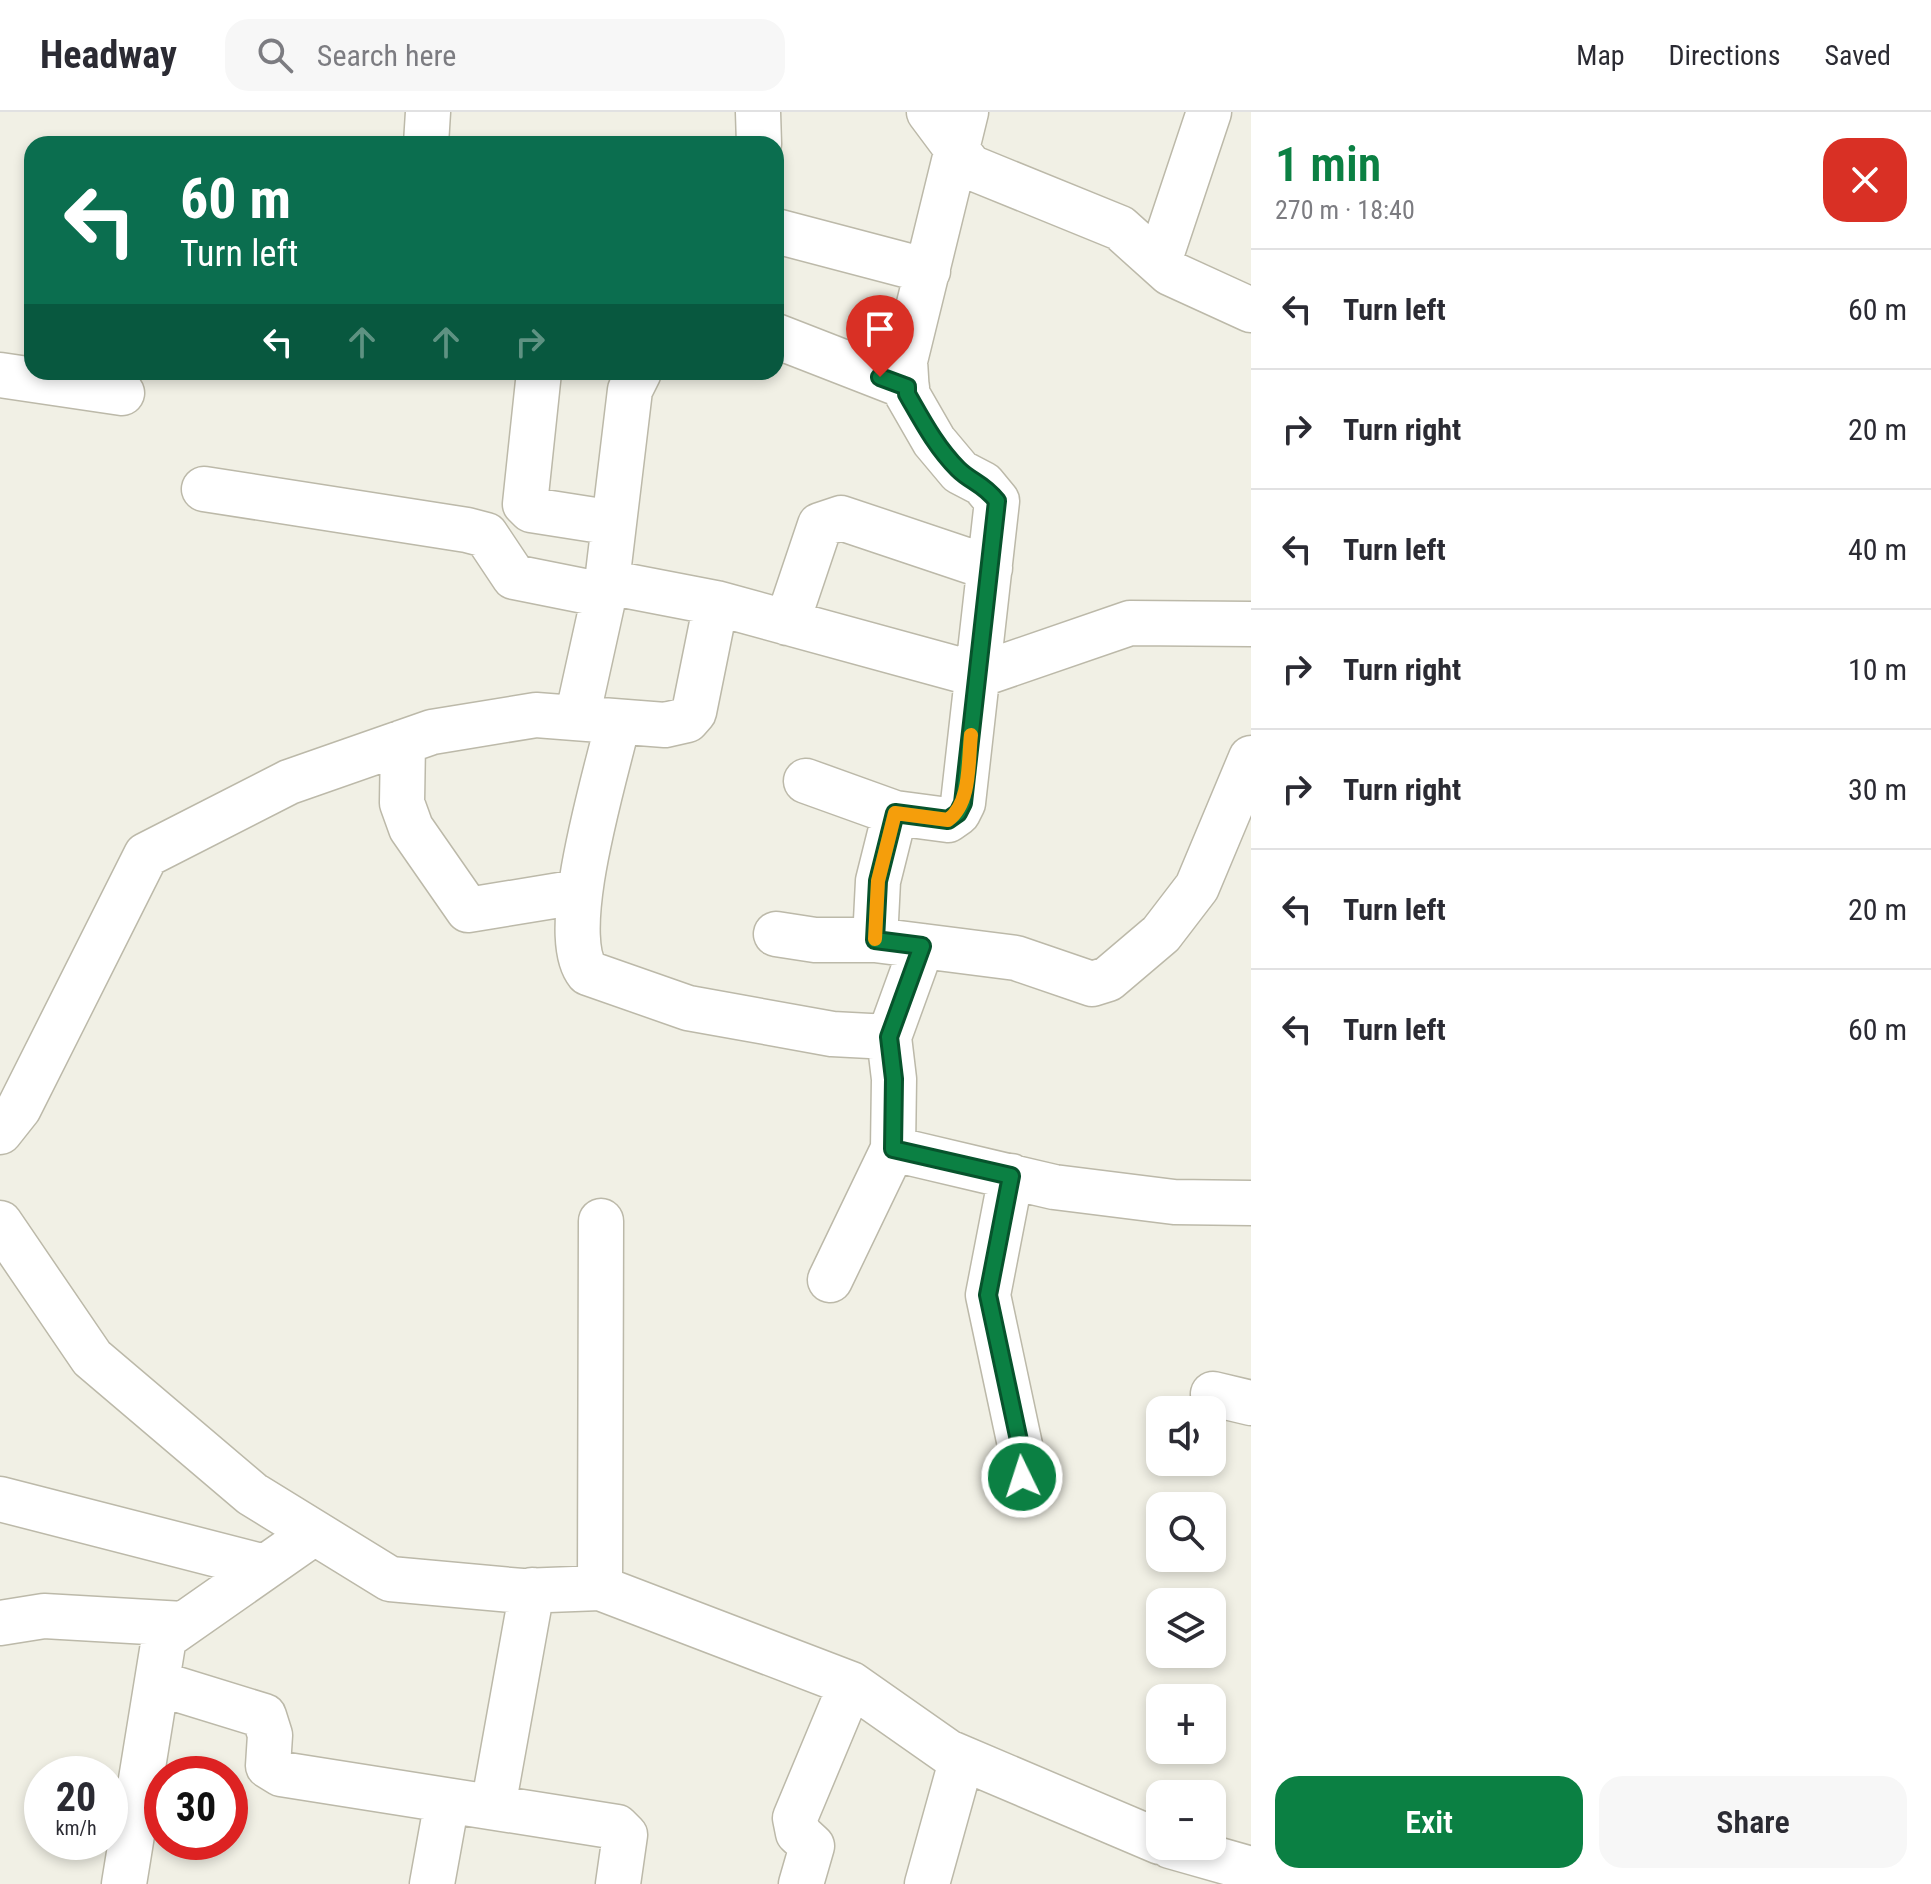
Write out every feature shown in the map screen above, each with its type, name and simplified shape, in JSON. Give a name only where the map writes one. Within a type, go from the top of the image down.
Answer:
[{"type":"street","points":[[426,136],[428,112]]},
{"type":"street","points":[[758,112],[759,136]]},
{"type":"street","points":[[929,112],[962,130],[970,167],[1120,228],[1170,273],[1251,310]]},
{"type":"street","points":[[1159,262],[1209,112]]},
{"type":"street","points":[[806,781],[895,813],[948,820],[958,813],[963,803],[997,501],[983,484],[960,472],[934,441],[907,394],[905,361],[962,130]]},
{"type":"street","points":[[784,233],[928,271]]},
{"type":"street","points":[[784,339],[907,387]]},
{"type":"street","points":[[0,375],[24,379]]},
{"type":"street","points":[[34,380],[122,393]]},
{"type":"street","points":[[538,380],[525,504],[531,510],[614,523]]},
{"type":"street","points":[[635,380],[630,390],[605,588],[598,720],[578,892],[578,940],[582,965],[596,978],[688,1008],[832,1034],[889,1037]]},
{"type":"street","points":[[204,489],[467,530],[486,535],[514,577],[716,603],[979,675],[1130,623],[1251,624]]},
{"type":"street","points":[[787,623],[820,525],[830,519],[841,518],[990,568]]},
{"type":"street","points":[[0,1132],[19,1108],[146,855],[289,782],[432,732],[536,715],[665,725],[687,720],[694,712],[716,603]]},
{"type":"street","points":[[403,742],[402,803],[411,828],[468,910],[578,892]]},
{"type":"street","points":[[776,934],[815,940],[875,940],[1016,958],[1092,984],[1108,979],[1161,934],[1197,887],[1251,758]]},
{"type":"street","points":[[875,940],[878,881],[895,813]]},
{"type":"street","points":[[830,1280],[893,1149],[894,1079],[889,1037],[922,946]]},
{"type":"street","points":[[893,1149],[1054,1187],[1174,1202],[1251,1203]]},
{"type":"street","points":[[1011,1176],[988,1295],[1021,1450],[1022,1477]]},
{"type":"street","points":[[600,1588],[601,1221]]},
{"type":"street","points":[[0,1223],[92,1358],[252,1494],[390,1579],[532,1590],[600,1588],[851,1684],[948,1752],[1146,1836]]},
{"type":"street","points":[[0,1499],[265,1567]]},
{"type":"street","points":[[124,1884],[164,1638],[314,1533]]},
{"type":"street","points":[[493,1807],[532,1590]]},
{"type":"street","points":[[0,1623],[44,1616],[183,1624]]},
{"type":"street","points":[[157,1683],[264,1716],[270,1735],[268,1766],[274,1772],[617,1827],[625,1835],[626,1847],[618,1884]]},
{"type":"street","points":[[801,1884],[812,1846],[798,1833],[795,1818],[851,1684]]},
{"type":"street","points":[[927,1884],[962,1758]]},
{"type":"street","points":[[432,1884],[447,1801]]},
{"type":"street","points":[[1219,1860],[1251,1869]]},
{"type":"slow traffic","points":[[875,939],[878,881],[895,813],[948,820],[958,813],[963,803],[971,735]]},
{"type":"route","points":[[880,377],[907,387],[907,394],[934,441],[960,472],[983,484],[997,501],[963,803],[958,813],[948,820],[895,813],[878,881],[875,940],[922,946],[889,1037],[894,1079],[893,1149],[1011,1176],[989,1277],[988,1295],[990,1317],[1021,1450],[1022,1477]]}]
